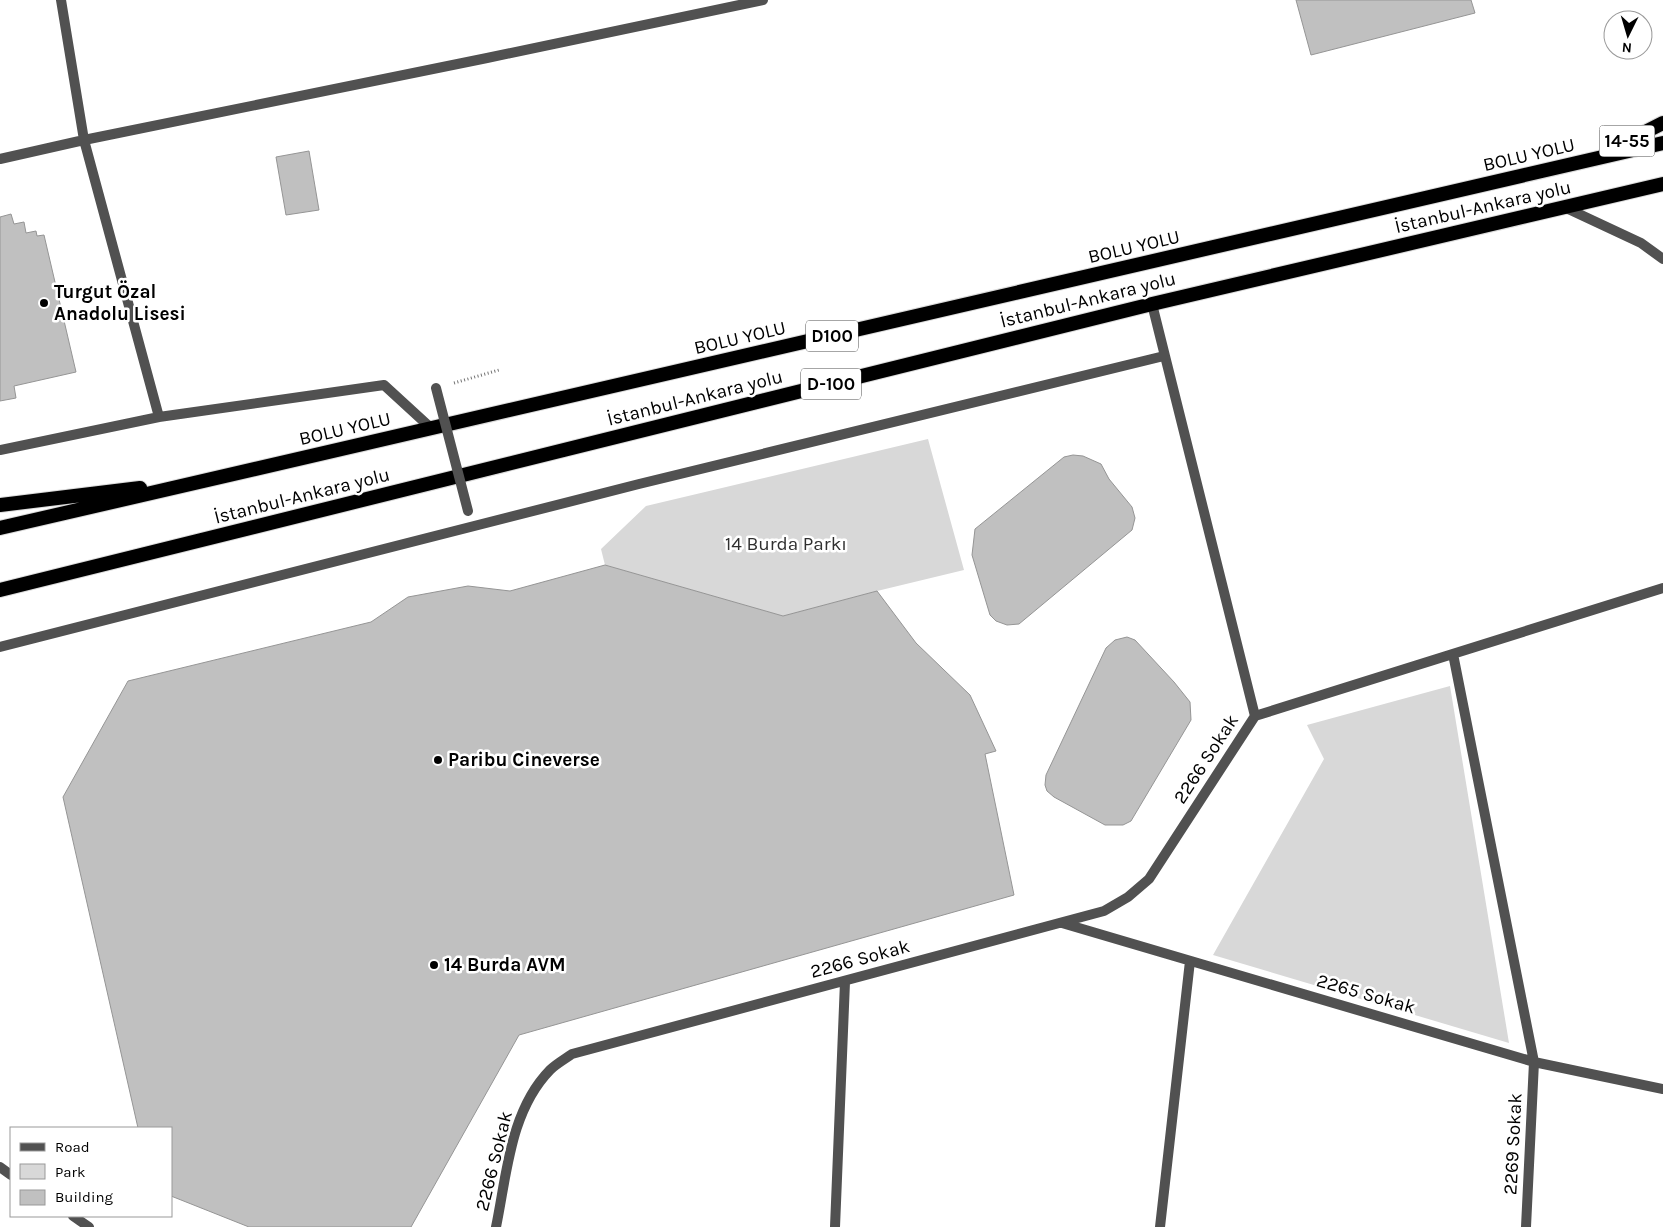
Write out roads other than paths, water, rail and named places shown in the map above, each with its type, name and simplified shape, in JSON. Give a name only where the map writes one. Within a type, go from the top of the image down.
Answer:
[{"type":"highway","name":"14-55","points":[[1591,160],[1663,123]]},
{"type":"highway","name":"BOLU YOLU","points":[[0,528],[1663,143]]},
{"type":"highway","name":"İstanbul-Ankara yolu","points":[[0,590],[1152,304],[1663,184]]},
{"type":"highway","points":[[0,504],[208,479]]},
{"type":"highway","points":[[0,594],[20,585]]},
{"type":"street","points":[[61,0],[84,140],[159,417]]},
{"type":"street","points":[[0,159],[763,0]]},
{"type":"street","points":[[1564,207],[1641,243],[1663,259]]},
{"type":"street","points":[[1152,304],[1255,716],[1663,588]]},
{"type":"street","points":[[0,647],[602,493],[1164,356]]},
{"type":"street","points":[[0,450],[159,417],[384,385],[432,429]]},
{"type":"street","points":[[436,388],[468,510]]},
{"type":"street","name":"2269 Sokak","points":[[1453,654],[1534,1062],[1526,1227]]},
{"type":"street","name":"2266 Sokak","points":[[496,1227],[514,1138],[521,1116],[533,1092],[551,1069],[572,1054],[1104,911],[1128,897],[1149,879],[1255,716]]},
{"type":"street","name":"2265 Sokak","points":[[1062,923],[1534,1062],[1663,1089]]},
{"type":"street","points":[[1160,1227],[1190,961]]},
{"type":"street","points":[[835,1227],[845,982]]},
{"type":"street","points":[[74,1217],[89,1227]]},
{"type":"place","name":"Turgut Özal Anadolu Lisesi","points":[[44,303]]},
{"type":"place","name":"Paribu Cineverse","points":[[438,760]]},
{"type":"place","name":"14 Burda AVM","points":[[434,965]]},
{"type":"park label","name":"14 Burda Parkı","points":[[786,544]]}]
